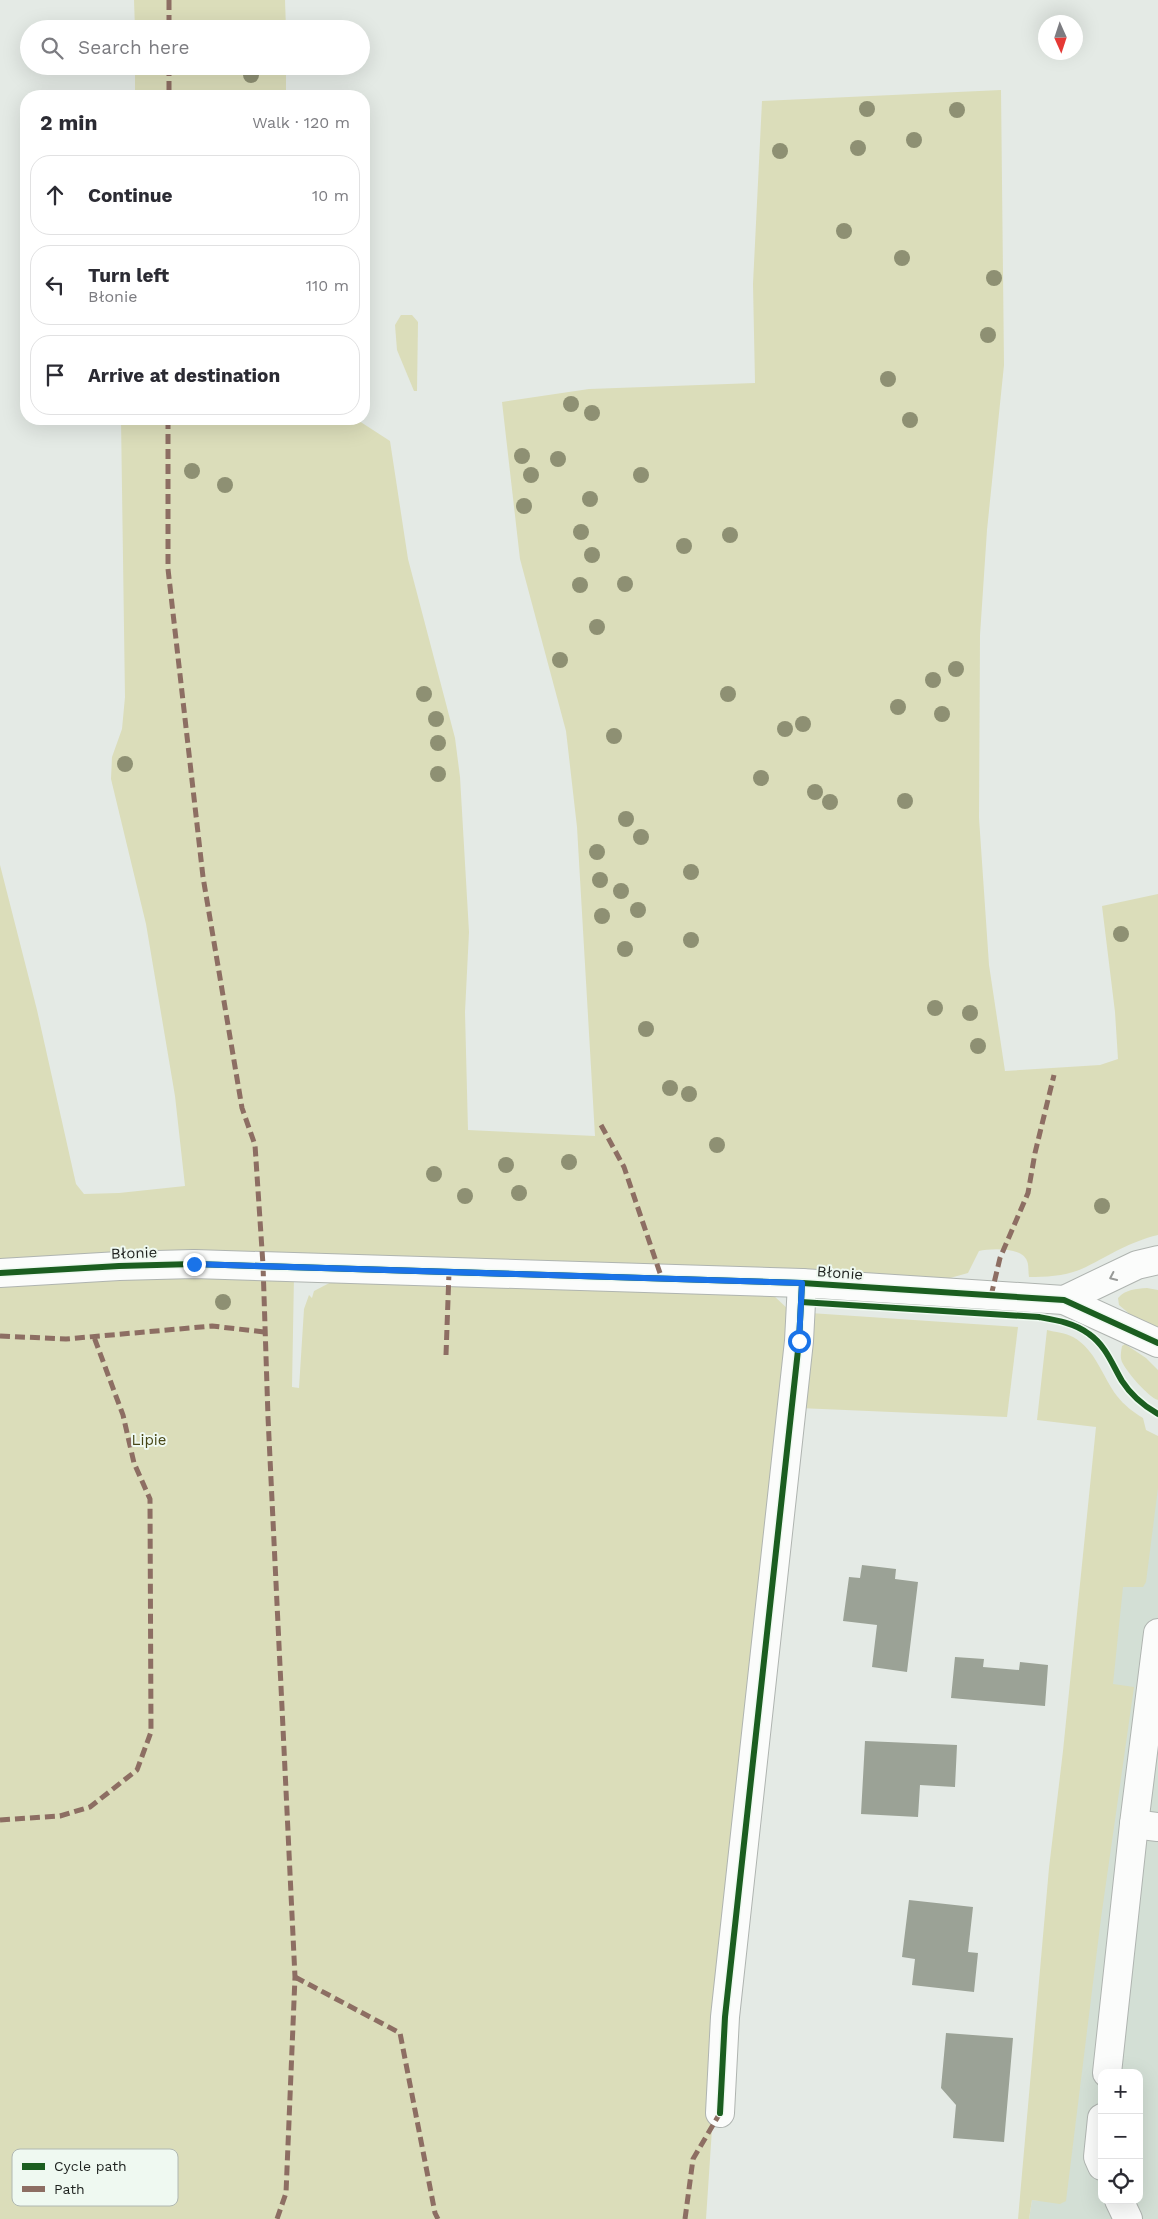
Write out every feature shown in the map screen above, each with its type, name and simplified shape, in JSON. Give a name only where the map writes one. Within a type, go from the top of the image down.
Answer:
[{"type":"street","name":"Błonie","points":[[1064,1300],[1137,1266],[1158,1260]]},
{"type":"street","name":"Błonie","points":[[0,1272],[119,1266],[214,1264],[802,1283],[1064,1300],[1158,1343]]},
{"type":"street","points":[[720,2113],[727,1999],[799,1341],[802,1283]]},
{"type":"street","points":[[1108,2069],[1146,1825],[1158,1633]]},
{"type":"street","points":[[1121,2204],[1128,2219]]},
{"type":"shaded area","points":[[1116,1430],[1158,1438],[1158,2219],[1029,2219],[1032,2200],[1042,2201]]},
{"type":"green space","points":[[134,0],[285,0],[286,20],[135,20]]},
{"type":"green space","points":[[135,75],[286,75],[286,90],[135,90]]},
{"type":"green space","points":[[1001,90],[1004,365],[987,530],[980,635],[979,818],[989,965],[1005,1071],[1100,1065],[1118,1059],[1115,1012],[1102,906],[1158,894],[1158,1235],[1129,1245],[1079,1270],[1058,1275],[1036,1277],[1029,1277],[1028,1263],[1024,1256],[1013,1251],[998,1249],[979,1251],[968,1273],[950,1278],[0,1264],[0,865],[37,1010],[76,1184],[84,1194],[119,1193],[185,1186],[175,1096],[146,924],[111,779],[112,757],[122,729],[125,697],[121,425],[365,425],[390,441],[408,559],[455,738],[460,777],[469,932],[465,1012],[468,1130],[595,1136],[577,827],[566,731],[520,559],[502,402],[589,389],[755,383],[753,284],[762,101]]},
{"type":"green space","points":[[401,315],[412,315],[418,322],[417,391],[414,391],[397,350],[395,325]]},
{"type":"green space","name":"Lipie","points":[[294,1275],[292,1387],[299,1388],[304,1309],[309,1295],[312,1298],[314,1291],[341,1277],[773,1295],[789,1310],[717,2054],[706,2219],[0,2219],[0,1280]]},
{"type":"green space","points":[[1147,1288],[1158,1290],[1158,1330],[1132,1316],[1119,1305],[1118,1298],[1124,1293]]},
{"type":"green space","points":[[810,1313],[1018,1327],[1007,1417],[799,1408]]},
{"type":"green space","points":[[1047,1330],[1070,1336],[1081,1342],[1093,1356],[1117,1396],[1143,1418],[1146,1430],[1158,1436],[1158,1488],[1146,1582],[1143,1587],[1123,1587],[1113,1684],[1134,1687],[1101,1918],[1066,2201],[1060,2204],[1032,2200],[1029,2219],[1018,2219],[1049,1868],[1063,1751],[1096,1427],[1037,1420]]},
{"type":"green space","points":[[1125,1344],[1146,1358],[1158,1370],[1158,1400],[1133,1378],[1121,1360],[1122,1346]]},
{"type":"building","points":[[862,1565],[896,1569],[895,1579],[918,1582],[907,1672],[872,1667],[877,1625],[843,1621],[849,1577],[860,1578]]},
{"type":"building","points":[[955,1657],[984,1659],[983,1667],[1019,1670],[1020,1662],[1048,1665],[1045,1706],[951,1698]]},
{"type":"building","points":[[865,1741],[957,1745],[955,1787],[920,1785],[918,1817],[861,1814]]},
{"type":"building","points":[[909,1900],[973,1907],[968,1952],[978,1953],[974,1992],[912,1985],[915,1959],[902,1957]]},
{"type":"building","points":[[946,2033],[1013,2038],[1004,2142],[953,2138],[956,2105],[941,2088]]},
{"type":"marked path","points":[[169,0],[169,20]]},
{"type":"marked path","points":[[169,75],[169,90]]},
{"type":"marked path","points":[[168,425],[168,569],[203,877],[242,1108],[255,1145],[263,1265],[268,1417],[295,1977],[286,2193],[277,2219]]},
{"type":"marked path","points":[[991,1296],[1000,1258],[1028,1193],[1035,1153],[1054,1075]]},
{"type":"marked path","points":[[601,1125],[624,1167],[662,1279]]},
{"type":"marked path","points":[[446,1355],[449,1272]]},
{"type":"marked path","points":[[0,1336],[66,1339],[212,1326],[264,1332]]},
{"type":"marked path","points":[[0,1820],[60,1816],[90,1807],[137,1770],[151,1732],[150,1499],[134,1463],[123,1415],[94,1337]]},
{"type":"marked path","points":[[295,1977],[400,2033],[435,2213],[438,2219]]},
{"type":"marked path","points":[[685,2219],[693,2159],[720,2113]]},
{"type":"cycle path","points":[[0,1273],[194,1264],[802,1283],[1064,1300],[1158,1343]]},
{"type":"cycle path","points":[[720,2113],[725,2017],[799,1341],[802,1283]]},
{"type":"cycle path","points":[[801,1302],[1039,1317],[1078,1327],[1100,1344],[1129,1391],[1158,1414]]},
{"type":"route","points":[[194,1264],[802,1283],[799,1341]]}]
